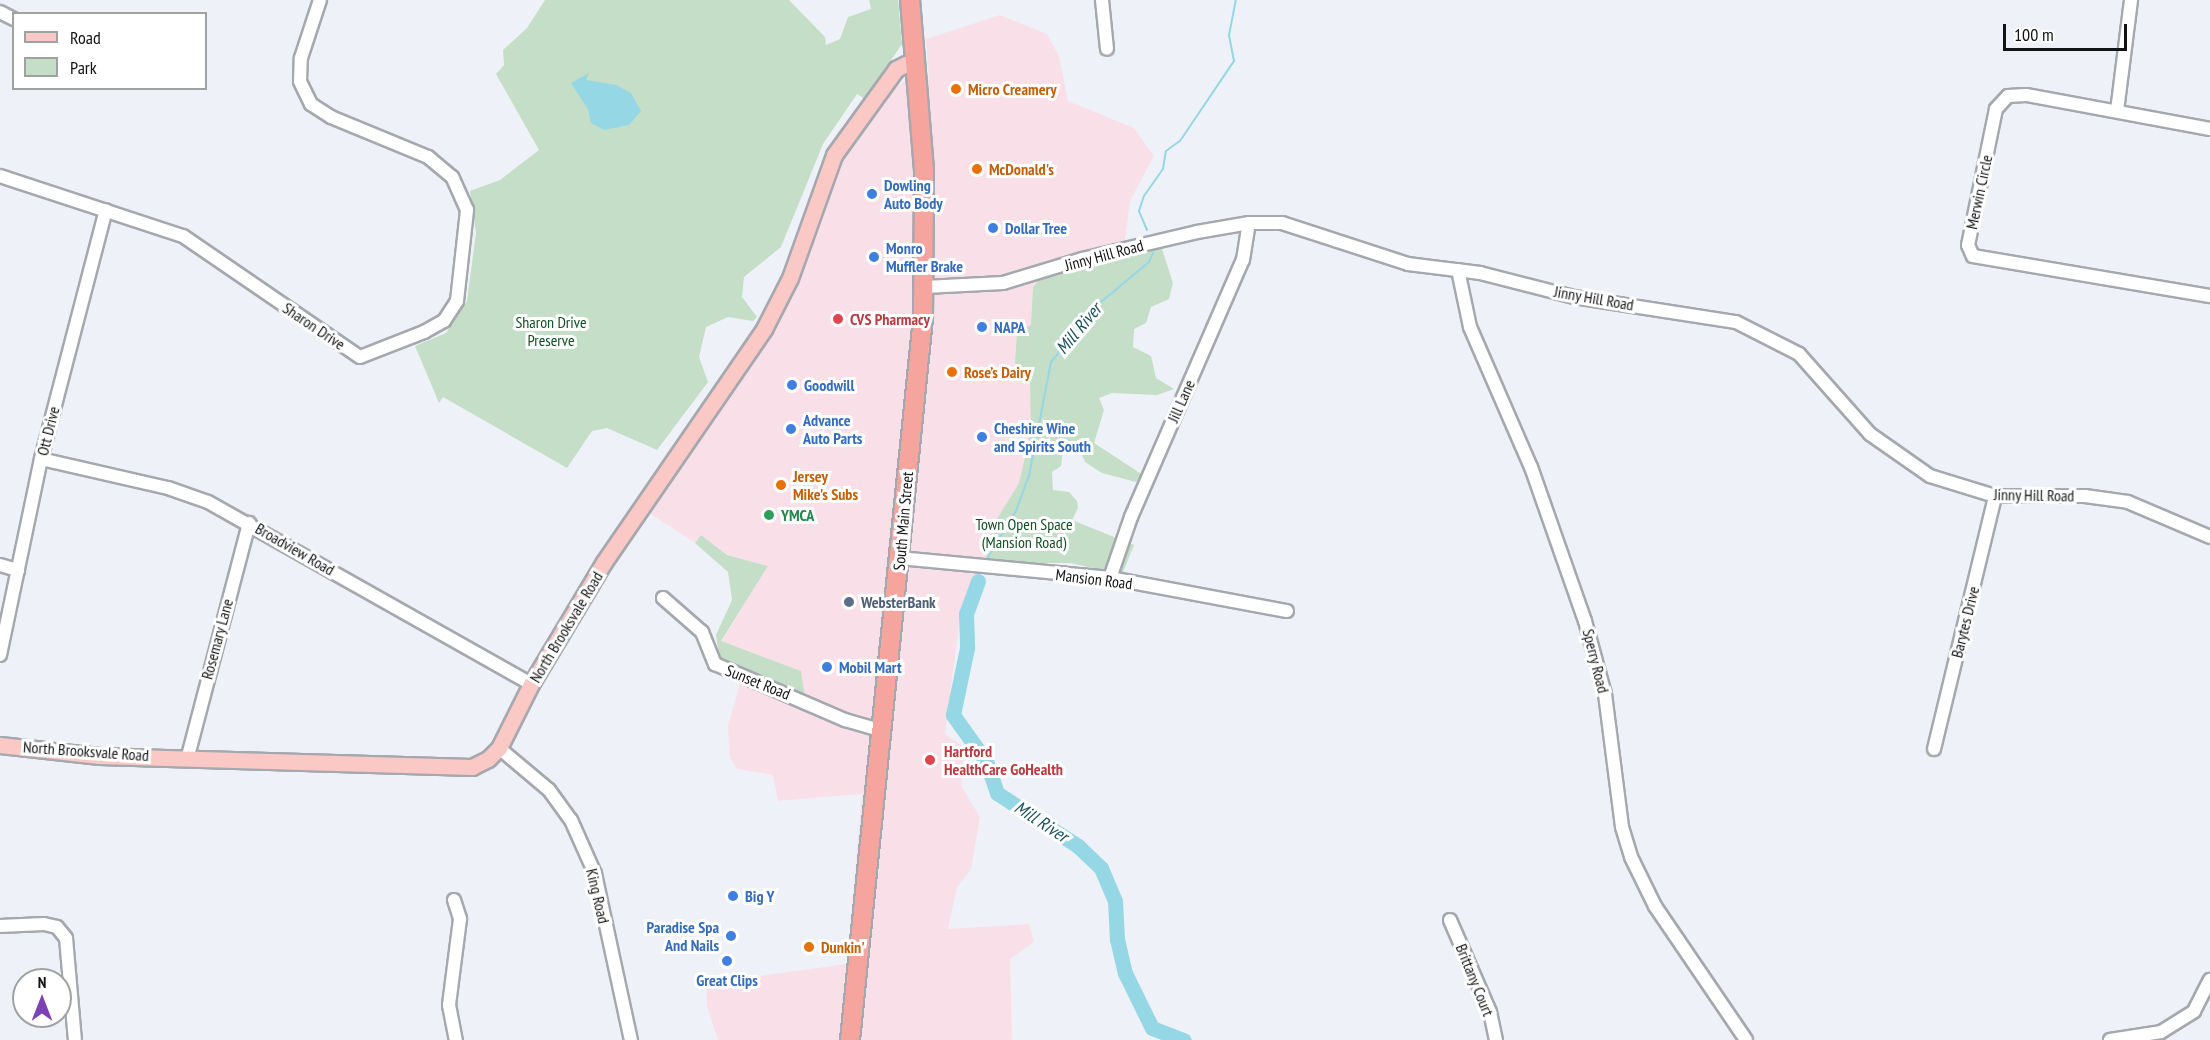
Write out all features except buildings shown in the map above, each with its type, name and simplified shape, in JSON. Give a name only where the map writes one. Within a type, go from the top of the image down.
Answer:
[{"type":"highway","name":"South Main Street","points":[[850,1040],[900,558],[925,287],[924,154],[910,0]]},
{"type":"main road","name":"North Brooksvale Road","points":[[0,745],[99,756],[188,756],[471,767],[499,748],[531,684],[604,562],[764,329],[789,278],[834,155],[892,77],[907,74],[916,65]]},
{"type":"street","name":"Sharon Drive","points":[[0,176],[183,236],[360,357],[444,321],[457,301],[467,210],[452,177],[428,157],[332,117],[311,104],[300,81],[301,58],[320,0]]},
{"type":"street","points":[[1102,0],[1107,49]]},
{"type":"street","points":[[2117,111],[2131,0]]},
{"type":"street","name":"Merwin Circle","points":[[2210,129],[2026,95],[2008,96],[1996,110],[1969,251],[1973,255],[2210,296]]},
{"type":"street","name":"Ott Drive","points":[[0,655],[41,459],[106,210]]},
{"type":"street","name":"Jinny Hill Road","points":[[925,287],[1003,283],[1112,251],[1249,223],[1282,223],[1390,260],[1458,270],[1596,301],[1712,316],[1755,329],[1782,342],[1812,365],[1864,428],[1908,464],[1949,485],[1995,496],[2107,498],[2151,510],[2210,537]]},
{"type":"street","name":"Jill Lane","points":[[1110,578],[1144,486],[1243,260],[1249,223]]},
{"type":"street","name":"Sperry Road","points":[[1458,270],[1470,327],[1531,467],[1586,621],[1605,694],[1622,827],[1631,857],[1655,906],[1746,1040]]},
{"type":"street","name":"Broadview Road","points":[[41,459],[168,488],[249,523],[531,684]]},
{"type":"street","name":"Barytes Drive","points":[[1934,749],[1995,496]]},
{"type":"street","name":"Rosemary Lane","points":[[188,756],[249,523]]},
{"type":"street","name":"Mansion Road","points":[[900,558],[1110,578],[1287,611]]},
{"type":"street","points":[[0,565],[18,570]]},
{"type":"street","name":"Sunset Road","points":[[663,598],[702,632],[715,664],[845,720],[882,730]]},
{"type":"street","name":"King Road","points":[[499,748],[549,790],[571,820],[596,874],[631,1040]]},
{"type":"street","points":[[454,900],[460,919],[449,1005],[456,1040]]},
{"type":"street","name":"Brittany Court","points":[[1450,920],[1490,1012],[1496,1040]]},
{"type":"street","points":[[0,926],[45,924],[57,927],[66,938],[75,1040]]},
{"type":"street","points":[[2110,1040],[2161,1032],[2194,1011],[2210,980]]},
{"type":"shaded area","points":[[1000,15],[1047,34],[1059,56],[1068,101],[1134,128],[1154,156],[1130,201],[1125,241],[1059,257],[1033,287],[1031,431],[1019,483],[993,527],[988,563],[961,610],[945,734],[966,748],[961,785],[980,817],[971,870],[957,887],[948,929],[1029,924],[1034,942],[1010,959],[1012,1040],[718,1040],[707,1007],[706,983],[847,964],[862,794],[778,801],[773,775],[737,769],[730,757],[728,725],[741,680],[801,671],[721,642],[768,566],[727,555],[701,535],[695,543],[648,512],[772,332],[807,255],[836,165],[884,94],[903,82],[929,80],[926,39]]},
{"type":"green space","name":"Sharon Drive Preserve","points":[[545,0],[789,0],[825,37],[826,45],[840,39],[848,17],[871,9],[869,0],[898,0],[902,44],[865,99],[857,94],[823,144],[781,247],[744,277],[742,297],[757,317],[753,321],[728,317],[706,327],[699,357],[708,382],[657,450],[607,428],[592,431],[567,468],[443,397],[439,403],[415,346],[446,333],[467,301],[476,233],[470,191],[500,180],[539,150],[496,74],[504,65],[503,50],[527,28]]},
{"type":"green space","name":"Town Open Space (Mansion Road)","points":[[1161,246],[1173,283],[1169,299],[1151,307],[1146,323],[1134,329],[1133,347],[1151,356],[1156,378],[1174,389],[1157,395],[1112,393],[1099,398],[1104,410],[1094,443],[1143,475],[1136,482],[1102,473],[1085,462],[1081,453],[1063,450],[1061,466],[1052,472],[1053,490],[1069,492],[1077,501],[1078,508],[1072,520],[1134,545],[1122,575],[1071,563],[988,563],[992,527],[1019,483],[1031,431],[1030,379],[1015,363],[1017,333],[1031,325],[1033,287],[1040,279]]},
{"type":"green space","points":[[701,535],[727,555],[768,566],[721,641],[801,671],[805,698],[720,663],[716,635],[732,600],[728,572],[695,543]]},
{"type":"water","points":[[589,73],[586,80],[616,85],[631,93],[641,111],[629,125],[604,130],[591,123],[588,109],[571,83]]},
{"type":"waterway","name":"Mill River","points":[[1147,230],[1139,211],[1144,196],[1163,169],[1166,151],[1180,141],[1234,61],[1229,35],[1236,0]]},
{"type":"waterway","name":"Mill River","points":[[987,558],[1016,511],[1029,476],[1051,362],[1101,302],[1149,262],[1153,253]]},
{"type":"waterway","name":"Mill River","points":[[978,581],[966,614],[967,648],[953,715],[986,761],[997,793],[1078,846],[1101,868],[1115,901],[1117,939],[1125,973],[1152,1028],[1184,1040]]},
{"type":"place","name":"Micro Creamery","points":[[956,89]]},
{"type":"place","name":"McDonald's","points":[[977,169]]},
{"type":"place","name":"Dowling Auto Body","points":[[872,194]]},
{"type":"place","name":"Dollar Tree","points":[[993,228]]},
{"type":"place","name":"Monro Muffler Brake","points":[[874,257]]},
{"type":"place","name":"CVS Pharmacy","points":[[838,319]]},
{"type":"place","name":"NAPA","points":[[982,327]]},
{"type":"place","name":"Rose’s Dairy","points":[[952,372]]},
{"type":"place","name":"Goodwill","points":[[792,385]]},
{"type":"place","name":"Advance Auto Parts","points":[[791,429]]},
{"type":"place","name":"Cheshire Wine and Spirits South","points":[[982,437]]},
{"type":"place","name":"Jersey Mike's Subs","points":[[781,485]]},
{"type":"place","name":"YMCA","points":[[769,515]]},
{"type":"place","name":"WebsterBank","points":[[849,602]]},
{"type":"place","name":"Mobil Mart","points":[[827,667]]},
{"type":"place","name":"Hartford HealthCare GoHealth","points":[[930,760]]},
{"type":"place","name":"Big Y","points":[[733,896]]},
{"type":"place","name":"Paradise Spa And Nails","points":[[731,936]]},
{"type":"place","name":"Dunkin'","points":[[809,947]]},
{"type":"place","name":"Great Clips","points":[[727,961]]}]
